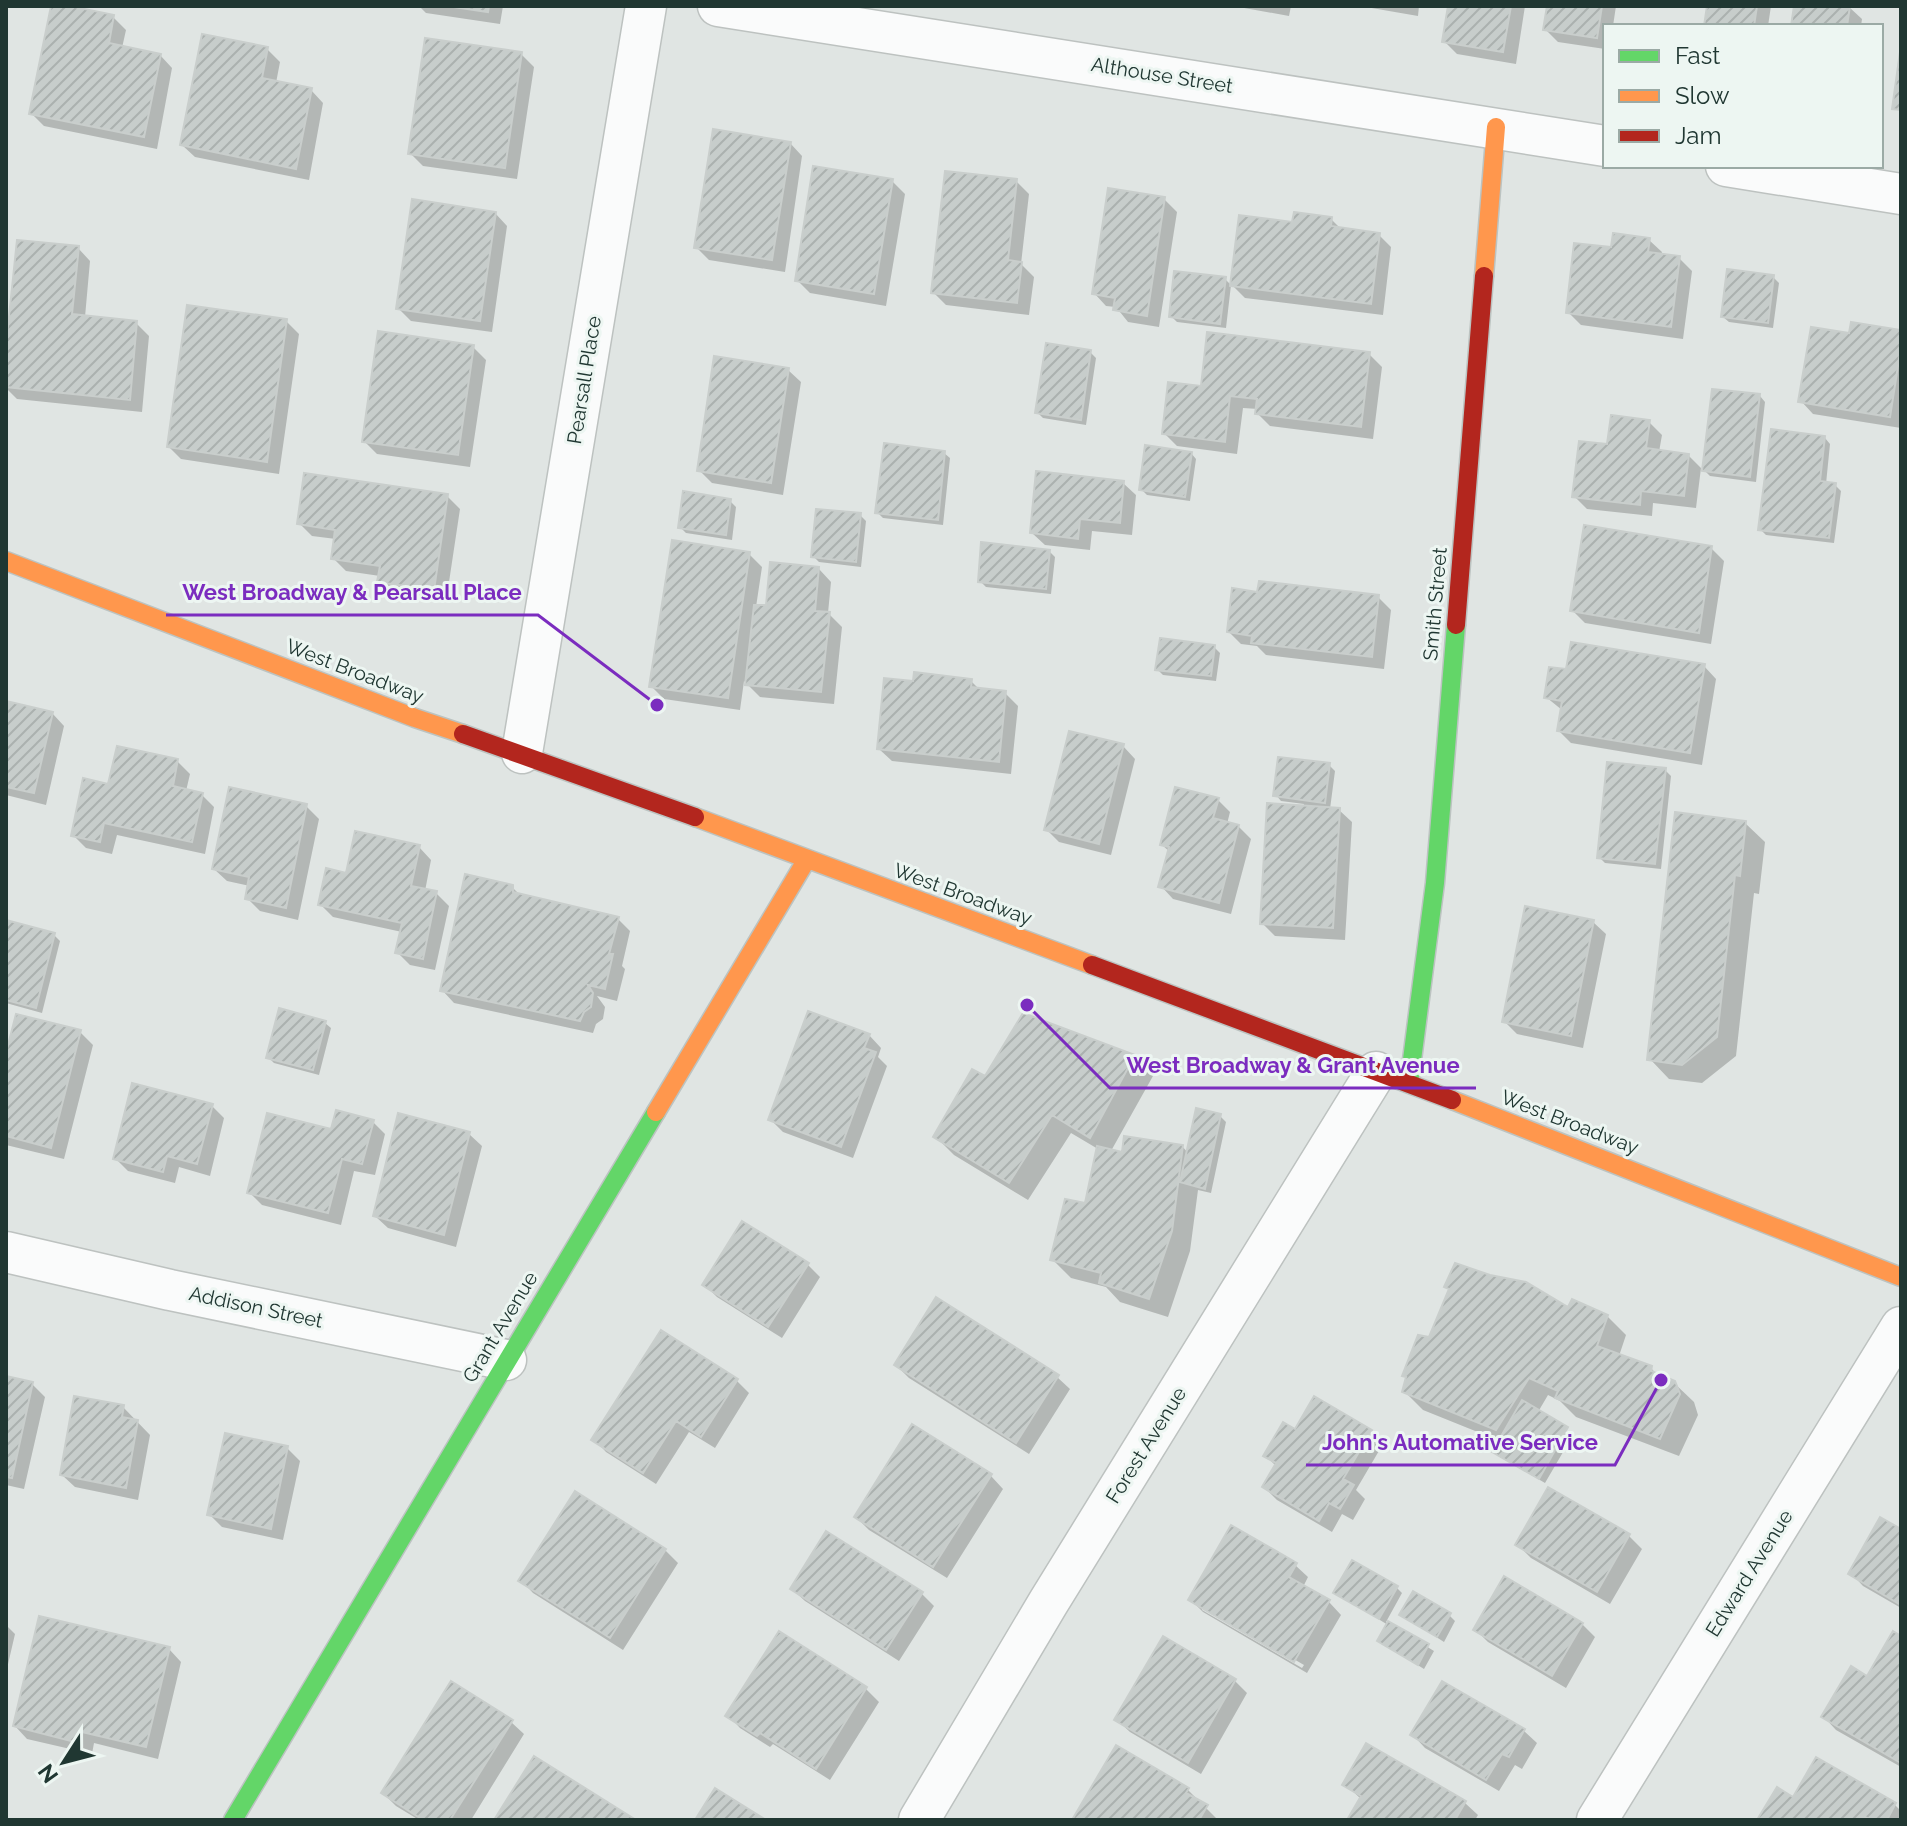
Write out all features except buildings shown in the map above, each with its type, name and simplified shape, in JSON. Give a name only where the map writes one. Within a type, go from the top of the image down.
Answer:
[{"type":"street","name":"Pearsall Place","points":[[522,753],[646,6]]},
{"type":"street","name":"Althouse Street","points":[[718,6],[1603,146]]},
{"type":"street","name":"Smith Street","points":[[1393,1077],[1435,883],[1496,127]]},
{"type":"street","points":[[1738,168],[1901,194]]},
{"type":"street","name":"West Broadway","points":[[6,561],[415,718],[522,753],[1393,1077],[1901,1277]]},
{"type":"street","name":"Grant Avenue","points":[[233,1820],[807,859]]},
{"type":"street","name":"Forest Avenue","points":[[919,1820],[1048,1603],[1393,1077]]},
{"type":"street","name":"Addison Street","points":[[6,1252],[170,1290],[506,1360]]},
{"type":"street","name":"Edward Avenue","points":[[1597,1820],[1901,1327]]},
{"type":"traffic: fast","points":[[1409,1083],[1435,883],[1456,625]]},
{"type":"traffic: fast","points":[[233,1820],[656,1112]]},
{"type":"traffic: slow","points":[[1484,276],[1496,127]]},
{"type":"traffic: slow","points":[[6,561],[463,734]]},
{"type":"traffic: slow","points":[[695,817],[1092,965]]},
{"type":"traffic: slow","points":[[656,1112],[807,859]]},
{"type":"traffic: slow","points":[[1452,1100],[1901,1277]]},
{"type":"traffic: jam","points":[[1456,625],[1484,276]]},
{"type":"traffic: jam","points":[[463,734],[695,817]]},
{"type":"traffic: jam","points":[[1092,965],[1452,1100]]},
{"type":"place","name":"West Broadway & Pearsall Place","points":[[657,705]]},
{"type":"place","name":"West Broadway & Grant Avenue","points":[[1027,1005]]},
{"type":"place","name":"John's Automative Service","points":[[1661,1380]]}]
